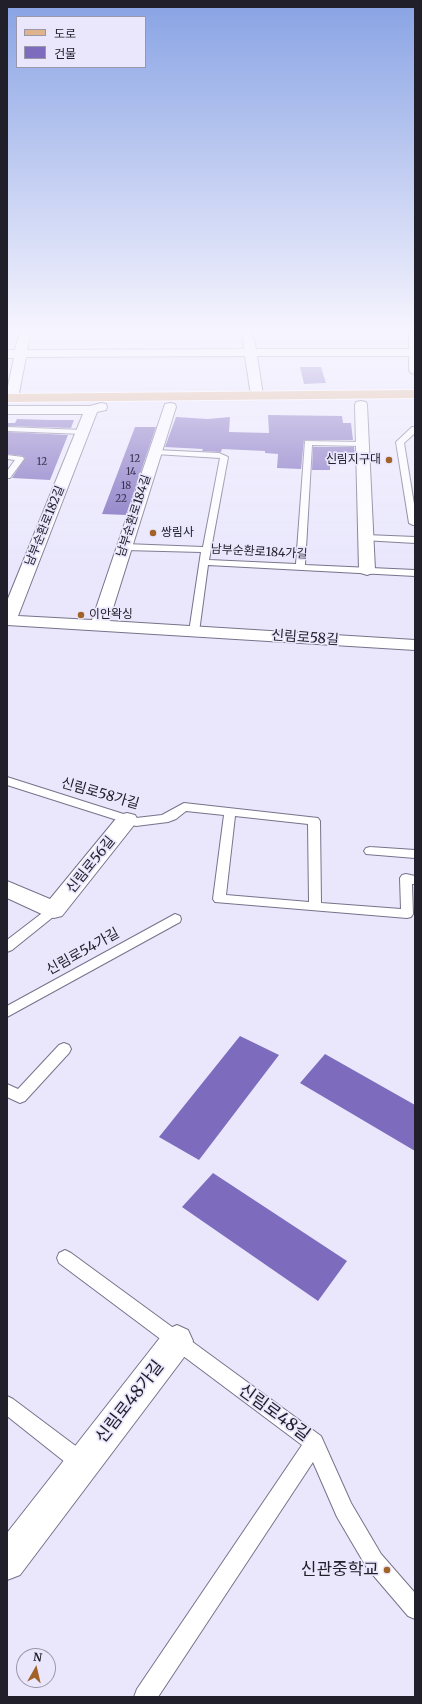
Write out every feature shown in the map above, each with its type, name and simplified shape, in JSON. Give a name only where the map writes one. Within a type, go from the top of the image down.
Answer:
[{"type":"street","name":"남부순환로182길","points":[[7,620],[83,432],[95,411]]},
{"type":"street","name":"남부순환로184길","points":[[99,626],[169,411]]},
{"type":"street","points":[[361,411],[367,570]]},
{"type":"street","name":"신림로58길","points":[[7,620],[415,645]]},
{"type":"street","name":"신림로56길","points":[[54,910],[127,820]]},
{"type":"street","points":[[7,889],[54,910]]},
{"type":"street","name":"신림로48가길","points":[[7,1562],[177,1341]]},
{"type":"lane","points":[[7,429],[83,432]]},
{"type":"lane","points":[[413,523],[400,442],[415,429]]},
{"type":"lane","points":[[300,567],[308,443],[363,444]]},
{"type":"lane","name":"남부순환로184가길","points":[[155,452],[219,455],[224,457],[204,562],[415,573]]},
{"type":"lane","points":[[7,457],[20,459],[7,476]]},
{"type":"lane","points":[[366,538],[415,540]]},
{"type":"lane","points":[[125,547],[206,550]]},
{"type":"lane","points":[[194,632],[204,562]]},
{"type":"lane","name":"신림로58가길","points":[[7,781],[127,820],[146,822],[164,819],[172,816],[184,807],[314,821],[315,907]]},
{"type":"lane","points":[[230,812],[219,899],[408,914],[406,878],[415,880]]},
{"type":"lane","points":[[370,851],[415,854]]},
{"type":"lane","name":"신림로56길","points":[[7,948],[54,910]]},
{"type":"lane","name":"신림로54가길","points":[[7,1012],[175,920]]},
{"type":"lane","points":[[7,1090],[20,1097],[64,1049]]},
{"type":"lane","name":"신림로48길","points":[[65,1258],[314,1443],[145,1697]]},
{"type":"lane","points":[[7,1405],[82,1464]]},
{"type":"lane","points":[[314,1443],[344,1510],[374,1560],[415,1609]]},
{"type":"building","points":[[268,415],[342,416],[343,423],[351,423],[353,440],[304,440],[301,469],[277,468],[278,454],[265,453],[265,451],[222,449],[221,452],[202,451],[203,449],[165,447],[176,417],[208,419],[230,417],[229,432],[269,433]]},
{"type":"building","points":[[17,419],[74,420],[71,428],[7,426],[7,423],[15,423]]},
{"type":"building","points":[[135,427],[156,427],[126,515],[102,514]]},
{"type":"building","points":[[7,432],[68,435],[50,480],[12,478],[25,458],[23,456],[7,454]]},
{"type":"building","points":[[313,447],[354,447],[355,454],[351,454],[351,457],[330,457],[330,470],[312,470]]},
{"type":"building","points":[[240,1036],[279,1055],[199,1160],[159,1137]]},
{"type":"building","points":[[325,1054],[415,1105],[415,1151],[300,1083]]},
{"type":"building","points":[[213,1173],[347,1261],[318,1301],[182,1207]]},
{"type":"place","name":"신림지구대","points":[[389,460]]},
{"type":"place","name":"쌍림사","points":[[153,533]]},
{"type":"place","name":"이안왁싱","points":[[81,615]]},
{"type":"place","name":"신관중학교","points":[[387,1570]]}]
